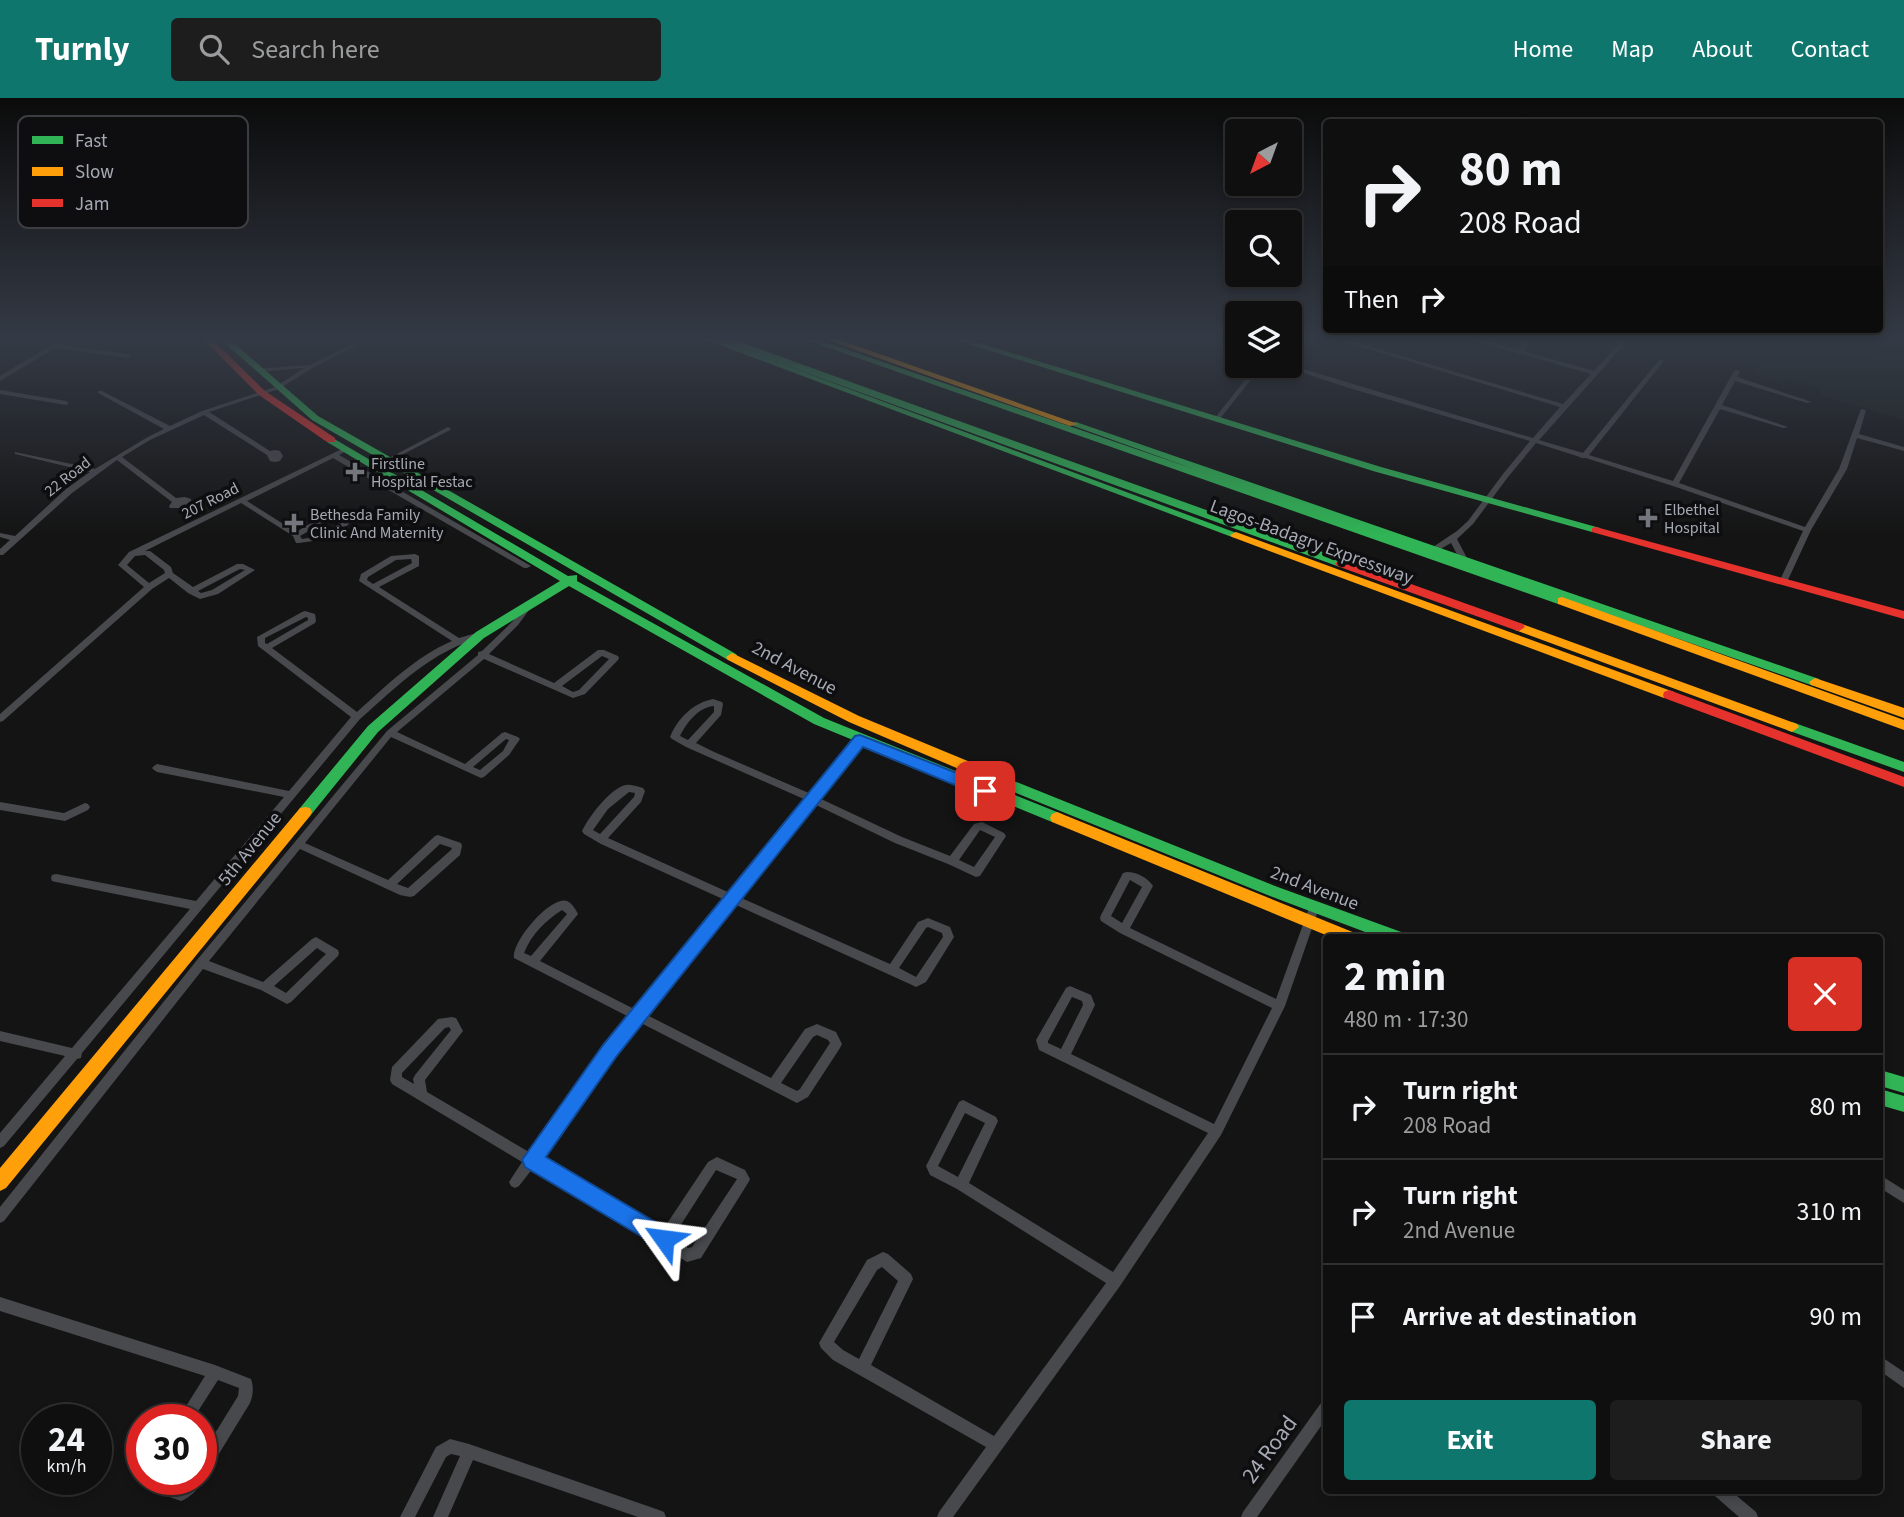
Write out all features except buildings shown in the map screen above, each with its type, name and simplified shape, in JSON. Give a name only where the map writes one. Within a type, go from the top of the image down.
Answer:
[{"type":"main road","name":"2nd Avenue","points":[[285,404],[340,452],[789,687],[873,728],[1311,915],[1343,934]]},
{"type":"main road","name":"2nd Avenue","points":[[292,404],[390,458],[575,577],[782,701],[860,740],[1311,915],[1384,934]]},
{"type":"main road","name":"Lagos-Badagry Expressway","points":[[884,404],[1904,782]]},
{"type":"main road","name":"Lagos-Badagry Expressway","points":[[904,404],[1904,767]]},
{"type":"main road","name":"Lagos-Badagry Expressway","points":[[997,404],[1457,563],[1904,725]]},
{"type":"main road","name":"Lagos-Badagry Expressway","points":[[1017,404],[1904,713]]},
{"type":"main road","points":[[1166,404],[1361,463],[1904,613]]},
{"type":"main road","name":"5th Avenue","points":[[0,1182],[373,729],[480,635],[575,577]]},
{"type":"main road","points":[[1883,1079],[1904,1085]]},
{"type":"main road","points":[[1883,1098],[1904,1104]]},
{"type":"street","points":[[122,404],[170,429]]},
{"type":"street","name":"22 Road","points":[[0,553],[14,537],[117,457],[204,412],[227,404]]},
{"type":"street","points":[[1216,420],[1229,404]]},
{"type":"street","points":[[1415,404],[1535,440],[1807,530]]},
{"type":"street","points":[[1557,404],[1566,407]]},
{"type":"street","points":[[1434,549],[1454,540],[1491,497],[1512,467],[1568,404]]},
{"type":"street","points":[[1583,457],[1626,404]]},
{"type":"street","points":[[1674,485],[1718,406],[1785,427]]},
{"type":"street","points":[[1784,580],[1807,530],[1843,469],[1863,410]]},
{"type":"street","points":[[204,412],[270,454]]},
{"type":"street","points":[[390,458],[449,429]]},
{"type":"street","points":[[1855,435],[1904,449]]},
{"type":"street","points":[[340,452],[527,566]]},
{"type":"street","name":"207 Road","points":[[132,554],[340,452]]},
{"type":"street","points":[[17,453],[96,471]]},
{"type":"street","points":[[117,457],[175,501]]},
{"type":"street","points":[[241,500],[296,535],[299,541],[316,539],[345,523],[346,518],[338,515],[296,535]]},
{"type":"street","points":[[0,535],[14,537]]},
{"type":"street","points":[[1454,540],[1464,560]]},
{"type":"street","points":[[149,587],[122,565],[132,554],[147,553],[191,591],[206,596],[251,570],[240,566],[191,591]]},
{"type":"street","points":[[373,587],[416,564],[415,556],[401,555],[364,576],[363,581],[456,640]]},
{"type":"street","points":[[0,719],[149,587],[169,574]]},
{"type":"street","points":[[0,1217],[201,963],[390,733],[508,632],[528,606]]},
{"type":"street","points":[[268,646],[312,621],[312,616],[305,614],[261,637],[261,644],[268,646],[357,717]]},
{"type":"street","points":[[0,1142],[357,717],[424,659],[456,640],[480,635]]},
{"type":"street","points":[[481,654],[555,687],[577,695],[615,659],[601,652],[555,687]]},
{"type":"street","points":[[689,745],[718,713],[719,704],[713,701],[704,703],[677,731],[675,737],[689,745],[813,798],[885,836],[979,872],[1000,833],[978,827],[952,861]]},
{"type":"street","points":[[390,733],[466,768],[481,774],[506,753],[515,739],[505,735],[466,768]]},
{"type":"street","points":[[515,1182],[638,1016],[860,740]]},
{"type":"street","points":[[157,768],[292,795]]},
{"type":"street","points":[[601,839],[638,799],[640,791],[631,788],[622,791],[590,823],[587,831],[601,839],[733,898],[892,970],[919,982],[949,933],[925,923],[892,970]]},
{"type":"street","points":[[0,806],[65,817],[85,807]]},
{"type":"street","points":[[298,844],[404,892],[415,891],[456,852],[457,846],[439,839],[389,885]]},
{"type":"street","points":[[1124,930],[1148,886],[1130,875],[1105,918],[1124,930],[1279,1006]]},
{"type":"street","points":[[56,878],[197,906]]},
{"type":"street","points":[[533,962],[573,914],[565,905],[554,906],[517,951],[518,955],[773,1085],[801,1096],[836,1044],[835,1039],[817,1029],[809,1033],[773,1085]]},
{"type":"street","points":[[944,1517],[1115,1281],[1217,1131],[1279,1006],[1311,915]]},
{"type":"street","points":[[201,963],[287,999],[334,953],[316,942],[265,988]]},
{"type":"street","points":[[1064,1056],[1088,1005],[1087,998],[1070,991],[1066,993],[1042,1040],[1043,1046],[1217,1131]]},
{"type":"street","points":[[421,1094],[419,1079],[457,1031],[452,1022],[442,1023],[394,1074],[398,1082],[687,1255],[696,1253],[742,1183],[741,1174],[720,1164],[712,1166],[664,1239]]},
{"type":"street","points":[[0,1036],[76,1054]]},
{"type":"street","points":[[961,1185],[992,1121],[965,1106],[961,1108],[932,1166],[934,1171],[1115,1281]]},
{"type":"street","points":[[1883,1183],[1904,1197]]},
{"type":"street","points":[[862,1368],[906,1279],[903,1273],[883,1259],[873,1265],[826,1343],[838,1355],[995,1444]]},
{"type":"street","points":[[0,1304],[246,1384],[248,1389],[217,1442]]},
{"type":"street","points":[[1883,1365],[1904,1381]]},
{"type":"street","points":[[195,1404],[215,1372]]},
{"type":"street","name":"24 Road","points":[[1248,1517],[1323,1412]]},
{"type":"street","points":[[407,1517],[441,1452],[450,1446],[659,1517]]},
{"type":"street","points":[[440,1517],[469,1451]]},
{"type":"street","points":[[1724,1494],[1751,1517]]},
{"type":"shaded area","points":[[1851,404],[1904,404],[1904,420]]},
{"type":"traffic: fast","points":[[299,404],[315,418],[732,657]]},
{"type":"traffic: fast","points":[[883,404],[1236,535]]},
{"type":"traffic: fast","points":[[903,404],[1341,563]]},
{"type":"traffic: fast","points":[[996,404],[1562,601]]},
{"type":"traffic: fast","points":[[1168,404],[1377,469],[1596,530]]},
{"type":"traffic: fast","points":[[1073,424],[1815,682]]},
{"type":"traffic: fast","points":[[331,440],[569,581],[819,721],[1057,818]]},
{"type":"traffic: fast","points":[[305,812],[373,729],[480,635],[573,578]]},
{"type":"traffic: fast","points":[[1792,727],[1904,767]]},
{"type":"traffic: fast","points":[[999,780],[1270,890],[1388,934]]},
{"type":"traffic: fast","points":[[1883,1079],[1904,1085]]},
{"type":"traffic: fast","points":[[1883,1098],[1904,1104]]},
{"type":"traffic: slow","points":[[1016,404],[1073,424]]},
{"type":"traffic: slow","points":[[1236,535],[1669,695]]},
{"type":"traffic: slow","points":[[1562,601],[1904,725]]},
{"type":"traffic: slow","points":[[1519,627],[1792,727]]},
{"type":"traffic: slow","points":[[732,657],[854,719],[999,780]]},
{"type":"traffic: slow","points":[[1815,682],[1904,713]]},
{"type":"traffic: slow","points":[[0,1182],[305,812]]},
{"type":"traffic: slow","points":[[1057,818],[1340,934]]},
{"type":"traffic: jam","points":[[278,404],[331,440]]},
{"type":"traffic: jam","points":[[1596,530],[1904,615]]},
{"type":"traffic: jam","points":[[1341,563],[1519,627]]},
{"type":"traffic: jam","points":[[1669,695],[1904,782]]},
{"type":"place","name":"Firstline Hospital Festac","points":[[355,472]]},
{"type":"place","name":"Elbethel Hospital","points":[[1648,518]]},
{"type":"place","name":"Bethesda Family Clinic And Maternity","points":[[294,523]]},
{"type":"route","points":[[664,1239],[532,1160],[609,1051],[860,740],[985,791]]}]
